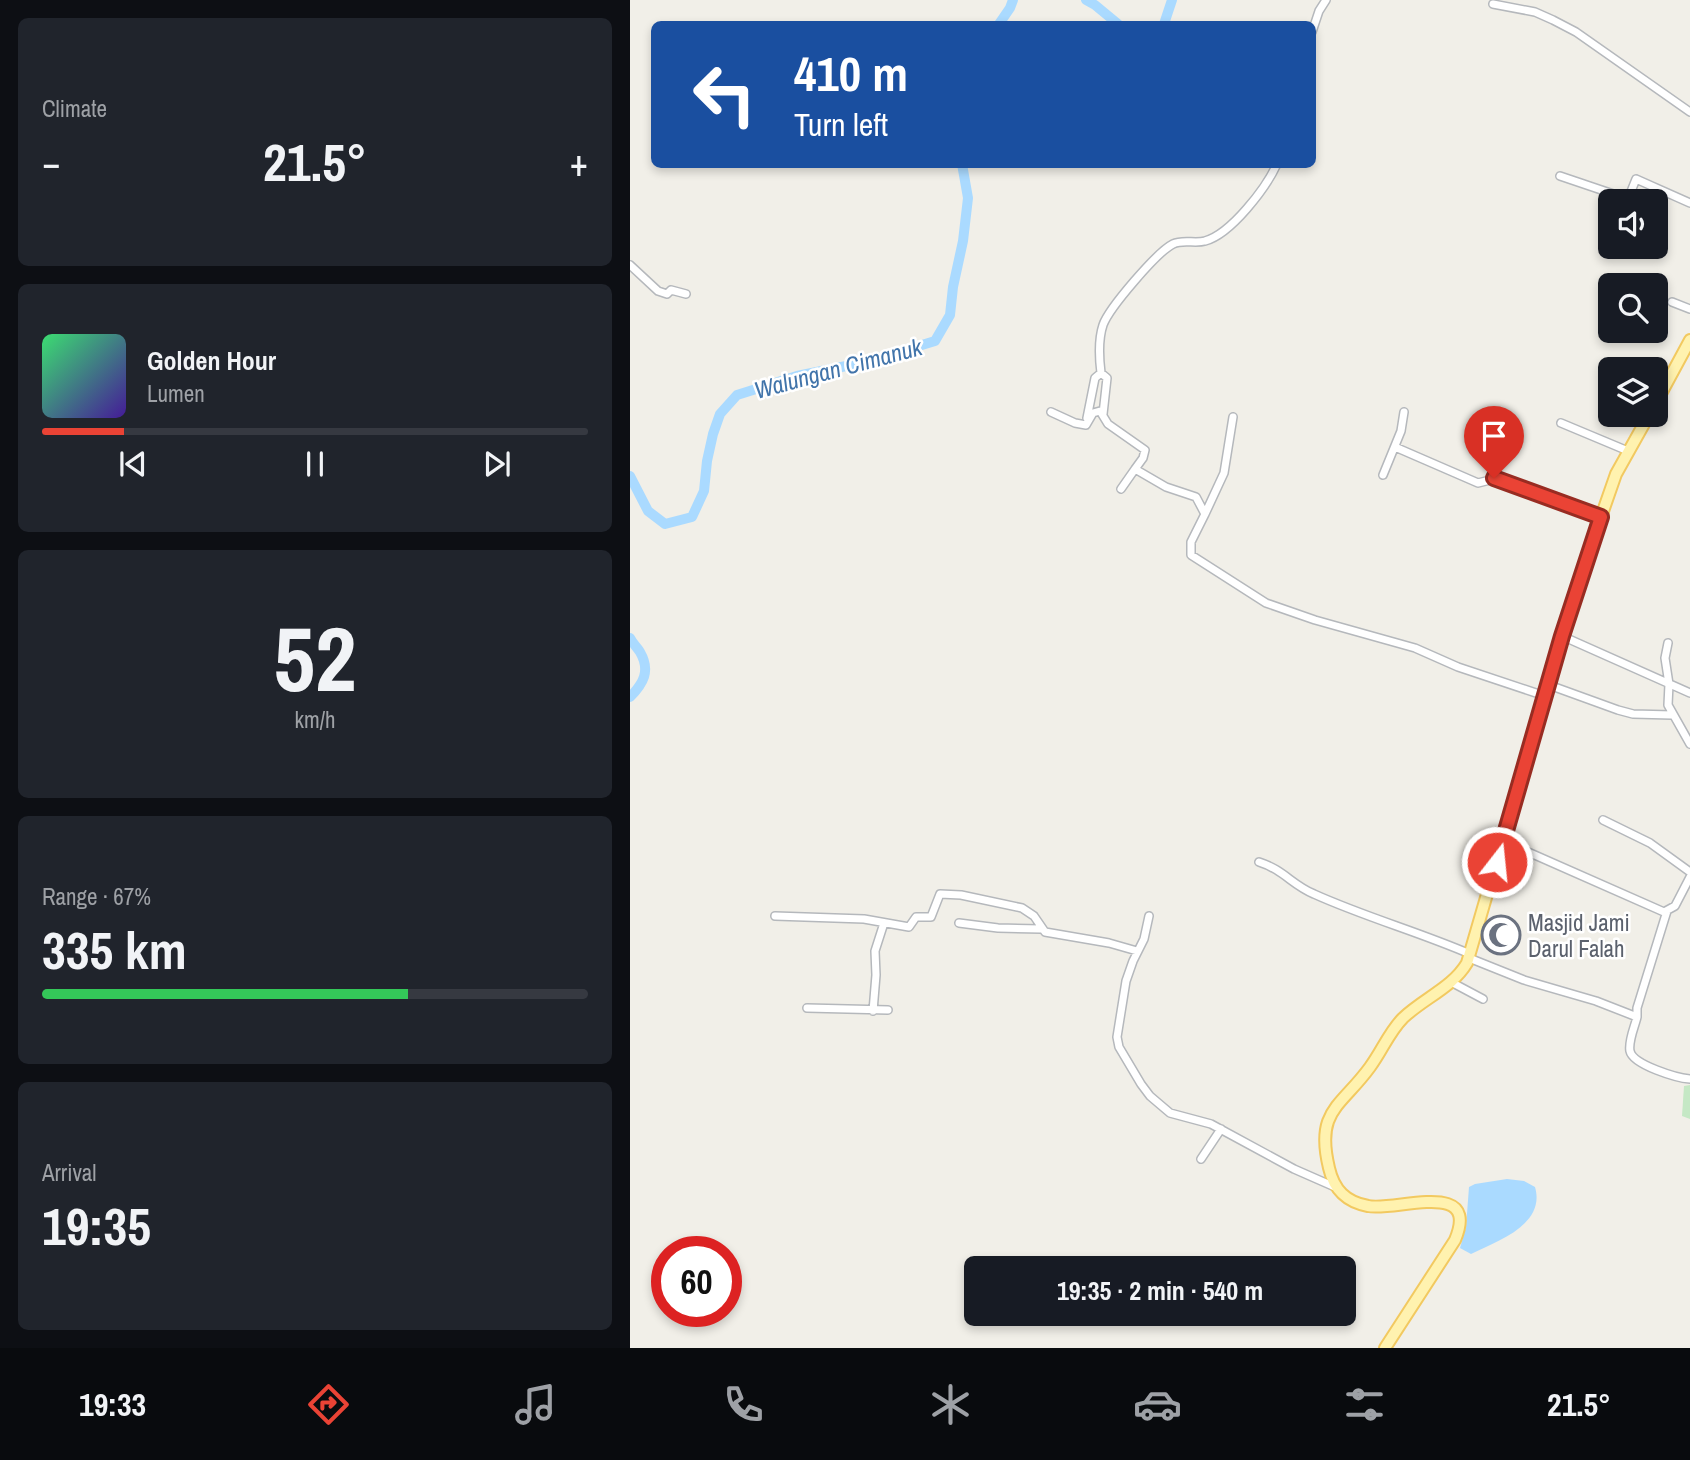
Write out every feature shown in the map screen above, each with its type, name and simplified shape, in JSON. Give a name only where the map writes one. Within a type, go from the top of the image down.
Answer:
[{"type":"main road","points":[[1668,380],[1690,340]]},
{"type":"main road","points":[[1385,1348],[1455,1240],[1459,1215],[1453,1206],[1440,1201],[1384,1208],[1366,1206],[1346,1199],[1335,1187],[1326,1150],[1325,1133],[1329,1115],[1370,1069],[1402,1019],[1451,982],[1470,956],[1562,636],[1616,474],[1641,427]]},
{"type":"street","points":[[1316,21],[1326,0]]},
{"type":"street","points":[[1493,4],[1535,12],[1576,32],[1690,112]]},
{"type":"street","points":[[1121,489],[1143,458],[1145,450],[1108,425],[1103,414],[1107,378],[1101,373],[1099,354],[1103,326],[1129,288],[1173,244],[1204,242],[1229,226],[1253,202],[1274,168]]},
{"type":"street","points":[[1560,176],[1628,199],[1636,179],[1690,203]]},
{"type":"street","points":[[630,265],[658,291],[667,294],[671,290],[685,294]]},
{"type":"street","points":[[1672,302],[1690,309]]},
{"type":"street","points":[[1086,425],[1095,379],[1101,373]]},
{"type":"street","points":[[1086,425],[1095,411],[1103,414]]},
{"type":"street","points":[[1051,412],[1086,425]]},
{"type":"street","points":[[1383,475],[1395,447],[1404,412]]},
{"type":"street","points":[[1233,417],[1224,473],[1191,542],[1191,555],[1266,603],[1315,620],[1415,648],[1458,667],[1618,710],[1672,715]]},
{"type":"street","points":[[1561,423],[1628,451]]},
{"type":"street","points":[[1395,447],[1478,483],[1501,479],[1601,517]]},
{"type":"street","points":[[1135,469],[1166,487],[1196,497],[1205,514]]},
{"type":"street","points":[[1562,636],[1690,693]]},
{"type":"street","points":[[1668,643],[1665,666],[1669,684],[1668,705],[1690,744]]},
{"type":"street","points":[[1503,841],[1661,911],[1675,906],[1690,874],[1650,843],[1603,820]]},
{"type":"street","points":[[1259,862],[1276,868],[1312,894],[1433,938],[1524,980],[1596,1001],[1637,1017]]},
{"type":"street","points":[[775,916],[864,919],[911,927],[916,917],[931,917],[938,896],[961,895],[1022,908],[1034,916],[1045,932],[1138,951]]},
{"type":"street","points":[[1667,911],[1637,1008],[1630,1048],[1633,1057],[1658,1071],[1690,1079]]},
{"type":"street","points":[[1149,916],[1144,939],[1126,982],[1116,1037],[1140,1084],[1170,1113],[1221,1129],[1294,1169],[1335,1187]]},
{"type":"street","points":[[873,1011],[875,951],[884,922]]},
{"type":"street","points":[[959,923],[998,928],[1041,929]]},
{"type":"street","points":[[1451,982],[1483,999]]},
{"type":"street","points":[[807,1008],[888,1010]]},
{"type":"street","points":[[1201,1159],[1221,1129]]},
{"type":"green space","points":[[1690,1085],[1690,1119],[1682,1116],[1684,1086]]},
{"type":"water","points":[[1507,1179],[1524,1181],[1535,1187],[1533,1212],[1517,1230],[1494,1243],[1471,1254],[1460,1248],[1466,1227],[1469,1187]]},
{"type":"waterway","name":"Walungan Cimanuk","points":[[1001,21],[1013,0]]},
{"type":"waterway","name":"Walungan Cimanuk","points":[[1086,0],[1114,21]]},
{"type":"waterway","name":"Walungan Cimanuk","points":[[1165,21],[1172,0]]},
{"type":"waterway","name":"Walungan Cimanuk","points":[[630,476],[648,511],[665,524],[692,517],[704,491],[707,461],[720,414],[737,395],[797,376],[866,362],[935,341],[950,315],[963,241],[968,198],[963,168]]},
{"type":"waterway","name":"Walungan Cimanuk","points":[[630,638],[645,665],[642,682],[630,697]]},
{"type":"place","name":"Masjid Jami Darul Falah","points":[[1501,935]]},
{"type":"route","points":[[1494,478],[1601,517],[1562,636],[1497,862]]}]
